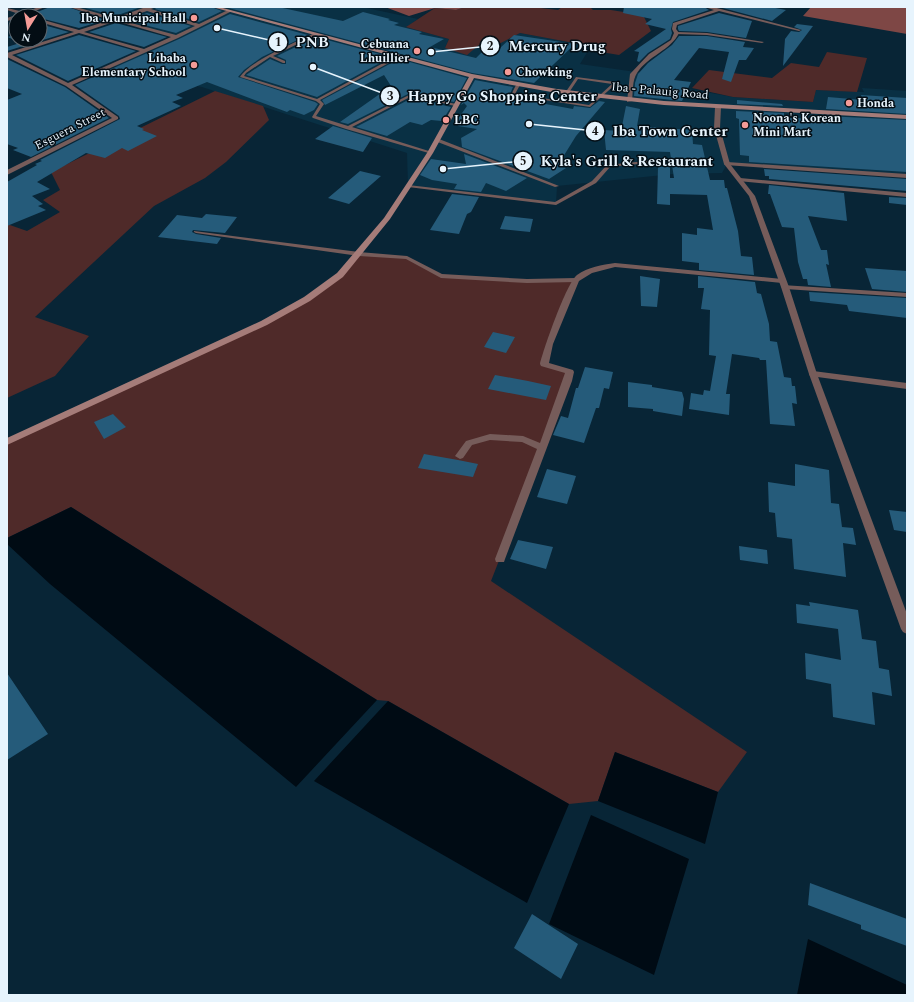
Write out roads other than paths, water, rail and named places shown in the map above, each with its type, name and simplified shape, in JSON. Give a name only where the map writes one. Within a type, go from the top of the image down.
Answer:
[{"type":"main road","name":"Iba - Palauig Road","points":[[214,7],[472,76],[567,93],[629,100],[718,107],[907,117]]},
{"type":"main road","points":[[230,11],[237,7]]},
{"type":"main road","points":[[7,442],[264,323],[307,299],[340,275],[359,254],[386,219],[430,153],[472,76]]},
{"type":"street","points":[[71,7],[176,37]]},
{"type":"street","points":[[137,7],[199,26]]},
{"type":"street","points":[[7,55],[154,7]]},
{"type":"street","points":[[707,7],[800,30]]},
{"type":"street","points":[[629,100],[633,74],[651,55],[673,41],[677,33],[674,29],[675,24],[718,10]]},
{"type":"street","points":[[68,85],[176,37],[230,11]]},
{"type":"street","points":[[48,23],[145,51]]},
{"type":"street","name":"Esguera Street","points":[[7,55],[68,85],[116,118],[7,173]]},
{"type":"street","points":[[718,107],[717,128],[727,164],[752,196],[813,374],[907,629]]},
{"type":"street","points":[[727,164],[907,176]]},
{"type":"street","points":[[740,180],[907,195]]},
{"type":"street","points":[[500,559],[543,448],[570,372],[544,364],[549,344],[576,280],[582,274],[592,270],[615,265],[783,284],[907,295]]},
{"type":"street","points":[[813,374],[907,386]]},
{"type":"street","points":[[460,456],[470,443],[490,437],[523,440],[543,448]]},
{"type":"lane","points":[[677,33],[707,34],[762,42]]},
{"type":"lane","points":[[316,34],[270,56],[245,72],[242,77],[317,100],[322,104],[314,117],[430,153]]},
{"type":"lane","points":[[270,56],[284,62]]},
{"type":"lane","points":[[317,100],[399,56]]},
{"type":"lane","points":[[518,85],[513,95],[590,106],[615,83],[577,78],[567,93]]},
{"type":"lane","points":[[347,128],[411,95],[455,105]]},
{"type":"lane","points":[[437,140],[556,186]]},
{"type":"lane","points":[[408,186],[556,204],[594,182],[610,166],[665,160]]},
{"type":"lane","points":[[196,232],[359,254],[407,258],[441,276],[527,281],[576,280]]},
{"type":"place","name":"Iba Municipal Hall","points":[[194,18]]},
{"type":"place","name":"PNB","points":[[217,28]]},
{"type":"place","name":"Cebuana Lhuillier","points":[[417,51]]},
{"type":"place","name":"Mercury Drug","points":[[431,52]]},
{"type":"place","name":"Libaba Elementary School","points":[[194,65]]},
{"type":"place","name":"Happy Go Shopping Center","points":[[313,67]]},
{"type":"place","name":"Chowking","points":[[508,72]]},
{"type":"place","name":"Honda","points":[[849,103]]},
{"type":"place","name":"LBC","points":[[446,120]]},
{"type":"place","name":"Iba Town Center","points":[[529,124]]},
{"type":"place","name":"Noona's Korean Mini Mart","points":[[745,125]]},
{"type":"place","name":"Kyla's Grill & Restaurant","points":[[443,169]]}]
